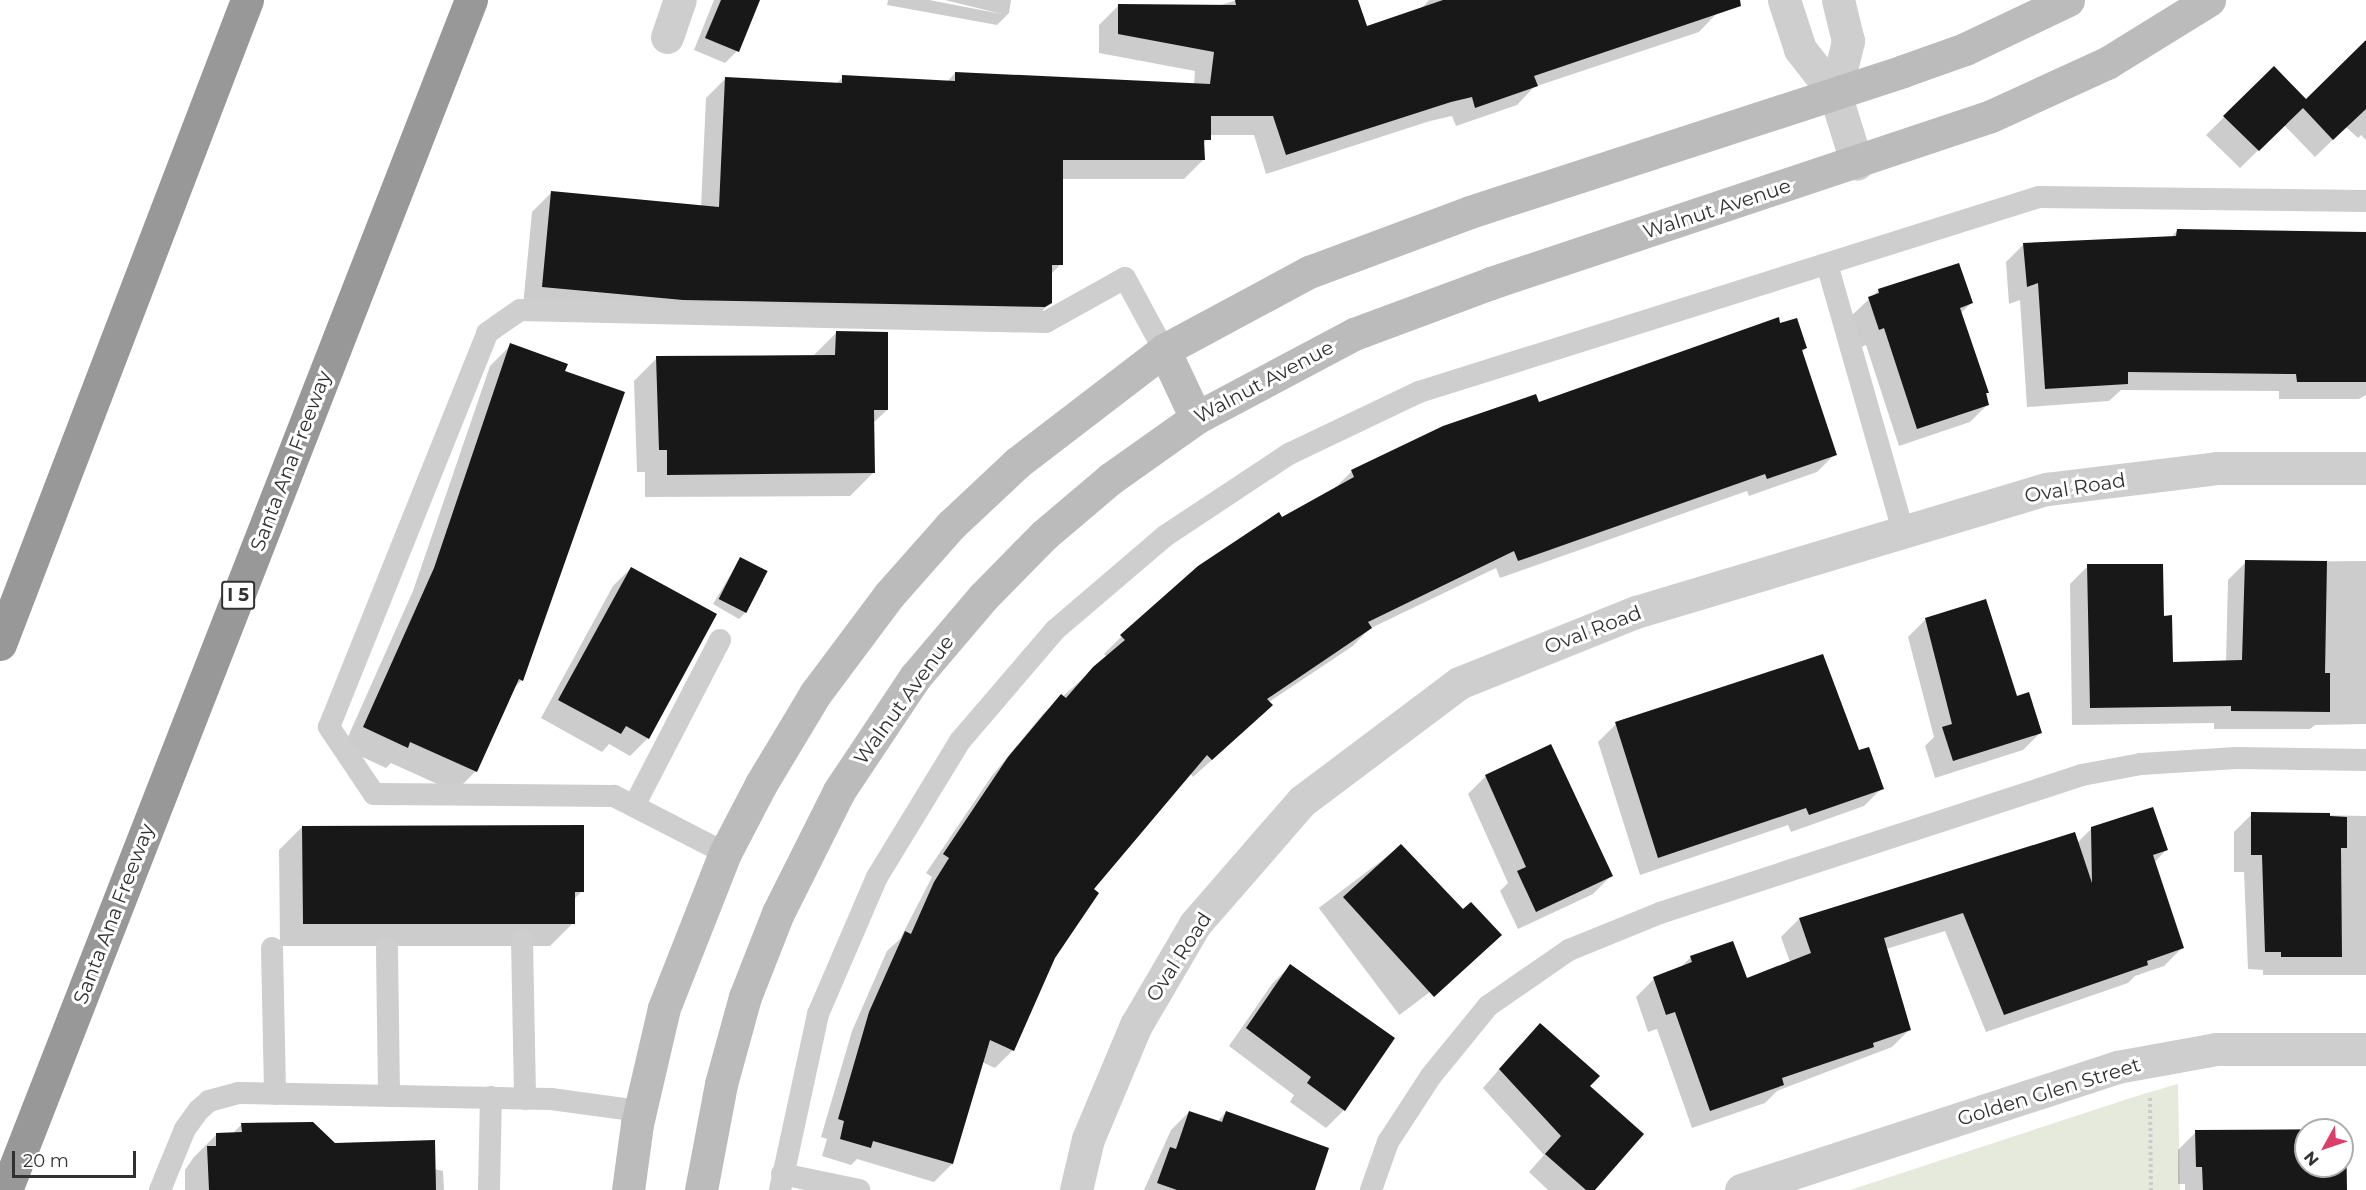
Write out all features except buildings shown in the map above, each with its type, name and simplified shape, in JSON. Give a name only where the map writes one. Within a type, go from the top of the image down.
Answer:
[{"type":"highway","name":"Santa Ana Freeway","points":[[6,1190],[471,0]]},
{"type":"highway","points":[[0,644],[246,2]]},
{"type":"main road","points":[[628,1190],[640,1111],[664,1008],[725,853],[760,784],[815,694],[920,560],[1017,462],[1164,350],[1276,288],[1388,241],[1965,49],[2068,0]]},
{"type":"main road","name":"Walnut Avenue","points":[[701,1190],[730,1045],[761,955],[797,870],[863,752],[915,677],[1014,564],[1091,494],[1196,418],[1316,352],[1398,316],[1857,164],[1991,116],[2107,63],[2208,0]]},
{"type":"main road","points":[[1164,350],[1196,418]]},
{"type":"street","points":[[667,37],[680,0]]},
{"type":"street","points":[[1785,0],[1800,49],[1835,93],[1857,164]]},
{"type":"street","points":[[1835,93],[1848,41],[1838,0]]},
{"type":"street","name":"Oval Road","points":[[1076,1190],[1088,1139],[1136,1025],[1195,924],[1302,801],[1459,683],[1636,612],[2047,489],[2217,468],[2366,468]]},
{"type":"street","name":"Golden Glen Street","points":[[1741,1190],[2116,1067],[2216,1049],[2366,1049]]},
{"type":"lane","points":[[859,1190],[781,1182],[818,1014],[877,877],[960,741],[1055,630],[1165,536],[1289,454],[1419,392],[2039,197],[2366,201]]},
{"type":"lane","points":[[1827,264],[1903,531]]},
{"type":"lane","points":[[725,853],[614,796],[374,794],[329,727],[487,333],[520,310],[1046,322],[1125,278],[1164,350]]},
{"type":"lane","points":[[634,806],[720,640]]},
{"type":"lane","points":[[1371,1190],[1388,1142],[1431,1076],[1481,1015],[1569,950],[1660,913],[2082,775],[2141,764],[2236,758],[2366,760]]},
{"type":"lane","points":[[522,940],[525,1099]]},
{"type":"lane","points":[[272,948],[274,1094]]},
{"type":"lane","points":[[387,949],[390,1096]]},
{"type":"lane","points":[[160,1190],[185,1129],[199,1110],[222,1096],[274,1094],[491,1097],[640,1111]]},
{"type":"lane","points":[[489,1190],[491,1097]]},
{"type":"path","points":[[2150,1061],[2151,1190]]},
{"type":"shaded area","points":[[2178,1084],[2180,1190],[1850,1190],[2143,1094]]}]
